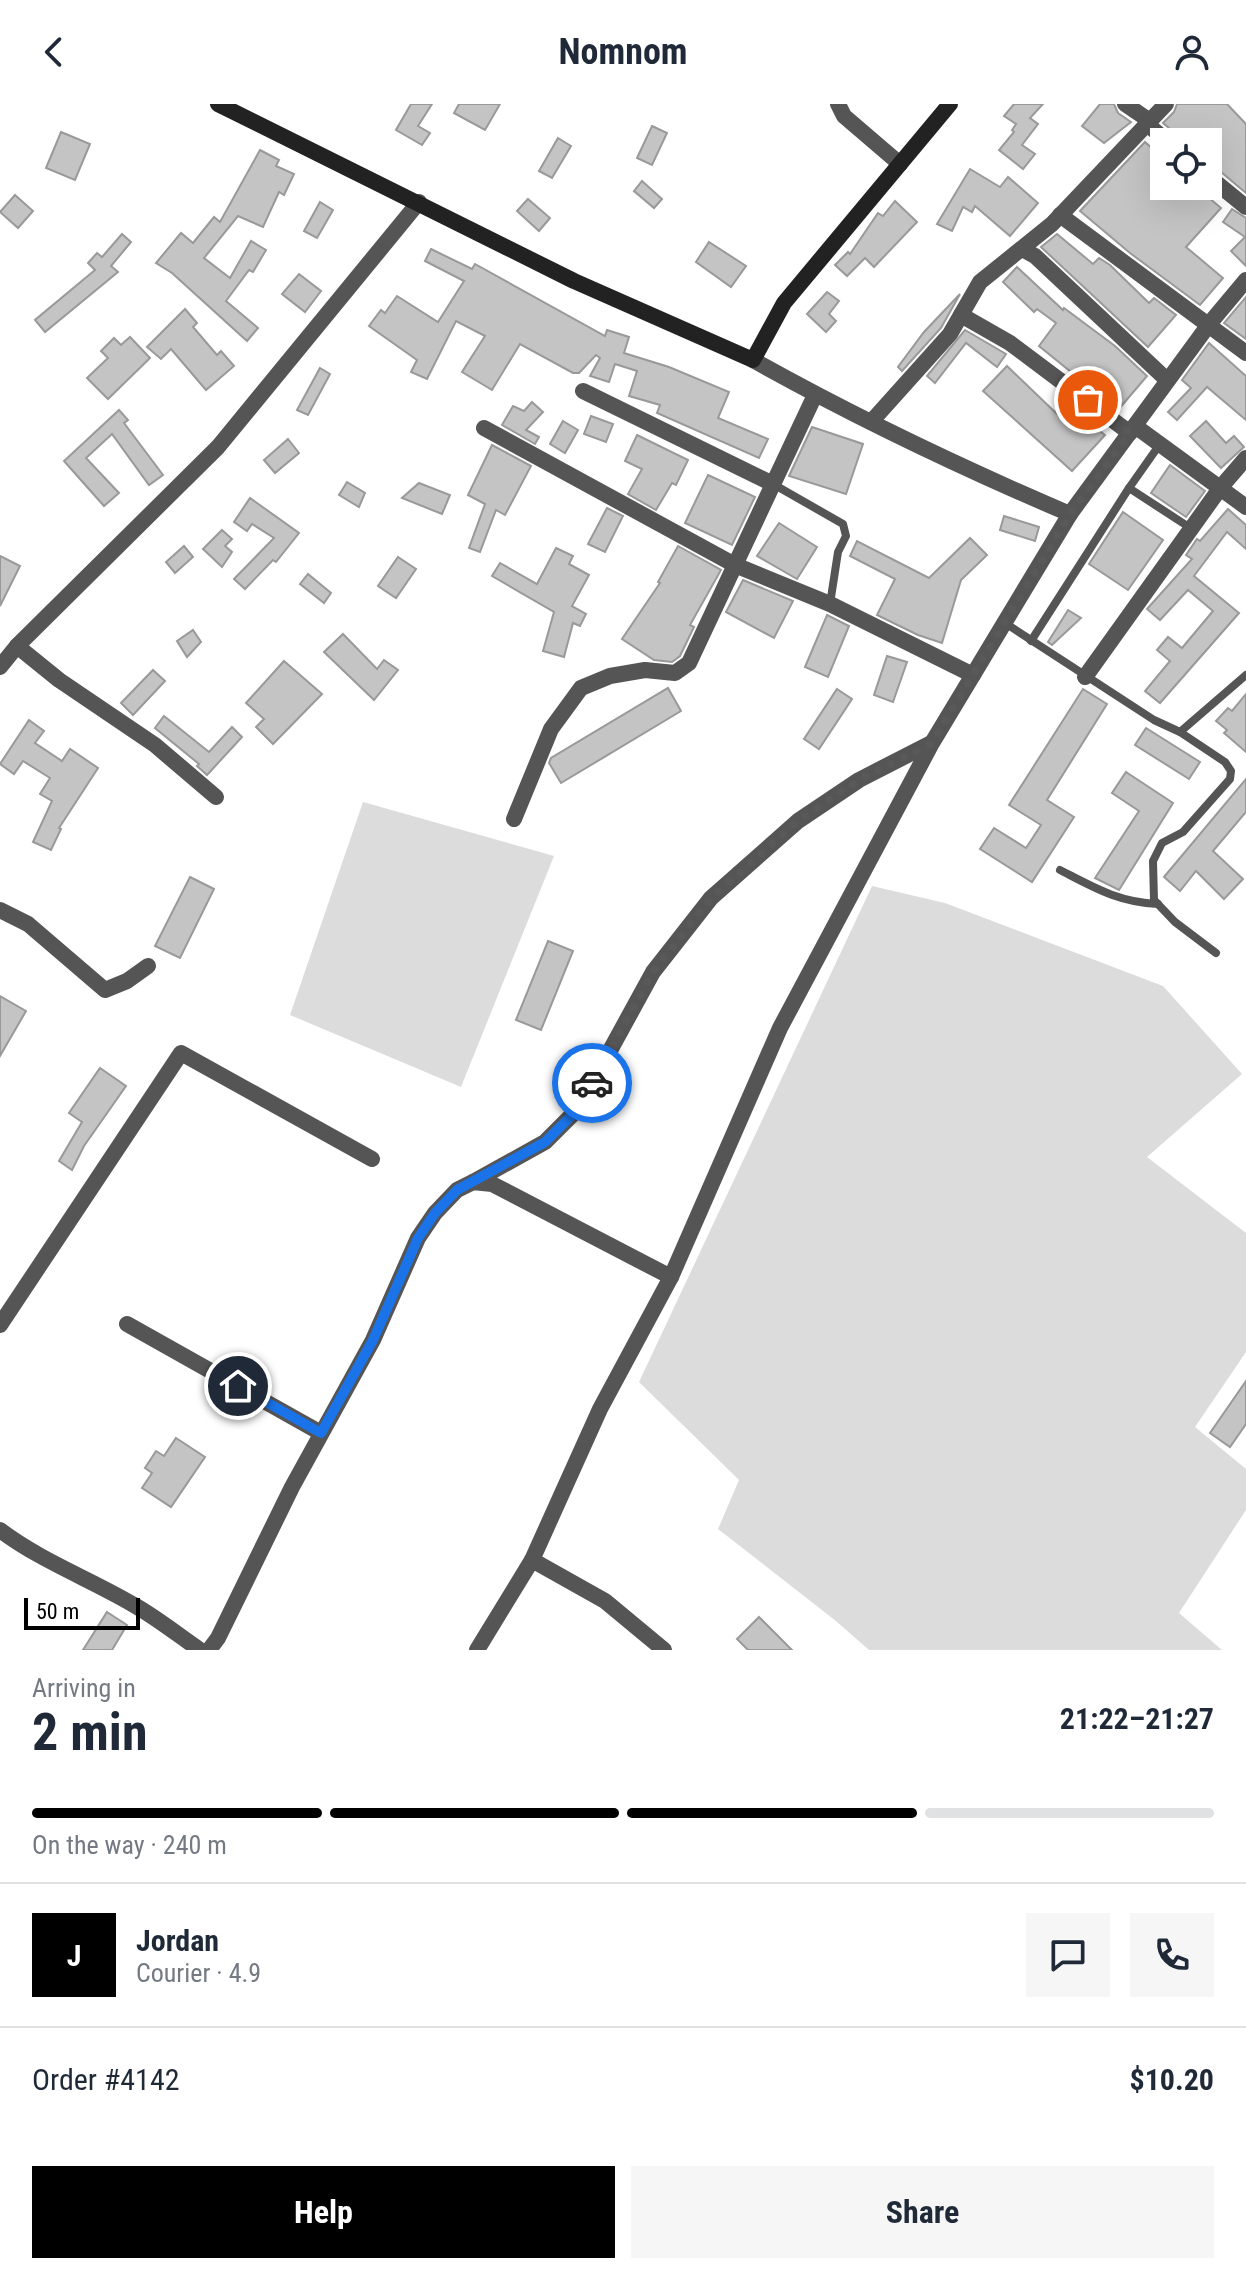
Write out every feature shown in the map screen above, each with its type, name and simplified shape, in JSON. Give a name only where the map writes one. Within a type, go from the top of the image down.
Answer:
[{"type":"street","points":[[838,104],[844,116],[900,164]]},
{"type":"street","points":[[753,360],[784,303],[950,104]]},
{"type":"street","points":[[1125,104],[1153,128]]},
{"type":"street","points":[[871,422],[950,334],[980,282],[1024,250],[1166,104]]},
{"type":"street","points":[[223,105],[574,281],[753,360],[815,395],[1070,514]]},
{"type":"street","points":[[1222,187],[1246,207]]},
{"type":"street","points":[[0,667],[17,646],[218,447],[419,202]]},
{"type":"street","points":[[1060,215],[1210,323],[1246,353]]},
{"type":"street","points":[[1024,250],[1035,256],[1167,380]]},
{"type":"street","points":[[477,1650],[532,1560],[600,1409],[671,1277],[780,1028],[932,743],[1070,514],[1167,380],[1246,280]]},
{"type":"street","points":[[961,315],[1010,343],[1132,429],[1160,444],[1246,507]]},
{"type":"street","points":[[583,391],[773,484]]},
{"type":"street","points":[[514,819],[551,729],[581,688],[610,676],[645,670],[675,673],[689,663],[815,395]]},
{"type":"street","points":[[484,428],[735,565],[830,604],[973,675]]},
{"type":"street","points":[[1085,677],[1221,487],[1246,458]]},
{"type":"street","points":[[17,646],[59,680],[155,745],[216,797]]},
{"type":"street","points":[[209,1650],[218,1638],[321,1433],[373,1340],[418,1238],[435,1213],[457,1190],[545,1142],[578,1109],[653,972],[711,898],[798,821],[859,780],[932,743]]},
{"type":"street","points":[[0,910],[28,924],[105,990],[127,981],[148,966]]},
{"type":"street","points":[[0,1325],[181,1053],[372,1159]]},
{"type":"street","points":[[473,1182],[492,1184],[671,1277]]},
{"type":"street","points":[[127,1324],[321,1433]]},
{"type":"street","points":[[0,1530],[69,1572],[134,1604],[200,1650]]},
{"type":"street","points":[[532,1560],[605,1601],[664,1650]]},
{"type":"lane","points":[[1031,641],[1160,444]]},
{"type":"lane","points":[[773,484],[843,524],[846,536],[838,552],[830,604]]},
{"type":"lane","points":[[1129,488],[1192,529]]},
{"type":"lane","points":[[1004,623],[1154,720],[1180,732],[1225,762],[1231,771],[1230,779],[1183,832],[1162,843],[1153,861],[1154,900],[1175,922],[1216,953]]},
{"type":"lane","points":[[1180,732],[1246,675]]},
{"type":"lane","points":[[1060,870],[1109,896],[1158,904]]},
{"type":"shaded area","points":[[363,802],[554,856],[461,1087],[290,1015]]},
{"type":"shaded area","points":[[872,886],[945,903],[1163,986],[1242,1074],[1147,1157],[1246,1233],[1246,1352],[1195,1427],[1246,1469],[1246,1510],[1179,1613],[1222,1650],[869,1650],[718,1529],[739,1480],[639,1382]]},
{"type":"building","points":[[411,104],[432,104],[418,126],[430,133],[422,145],[396,130]]},
{"type":"building","points":[[459,104],[500,104],[485,130],[454,113]]},
{"type":"building","points":[[1014,104],[1043,104],[1030,118],[1038,124],[1022,145],[1035,154],[1023,169],[999,150],[1014,132],[1012,130],[1016,124],[1004,116]]},
{"type":"building","points":[[1100,104],[1114,104],[1118,113],[1131,122],[1104,143],[1082,126]]},
{"type":"building","points":[[1177,104],[1227,104],[1246,124],[1246,193],[1222,173],[1222,128],[1169,128],[1163,123]]},
{"type":"building","points":[[652,126],[667,133],[652,165],[637,158]]},
{"type":"building","points":[[61,132],[90,144],[75,180],[46,168]]},
{"type":"building","points":[[558,138],[571,146],[552,178],[539,171]]},
{"type":"building","points":[[1145,142],[1150,146],[1150,200],[1212,200],[1221,208],[1186,247],[1223,278],[1200,305],[1080,211]]},
{"type":"building","points":[[260,150],[279,160],[276,166],[294,174],[284,195],[279,192],[263,227],[238,216],[204,258],[230,278],[251,241],[266,250],[253,272],[249,270],[226,301],[258,328],[247,341],[172,273],[156,263],[181,233],[193,243],[214,217],[220,222]]},
{"type":"building","points":[[970,169],[1000,187],[1008,177],[1038,203],[1010,236],[975,206],[972,212],[963,207],[952,231],[937,224]]},
{"type":"building","points":[[642,181],[662,199],[654,208],[634,191]]},
{"type":"building","points":[[15,195],[33,211],[18,228],[0,212]]},
{"type":"building","points":[[528,199],[550,218],[539,231],[517,211]]},
{"type":"building","points":[[895,201],[917,222],[874,267],[865,258],[847,276],[835,265],[848,252],[850,254],[878,213],[883,216]]},
{"type":"building","points":[[320,202],[333,210],[317,238],[304,231]]},
{"type":"building","points":[[1232,209],[1246,218],[1246,266],[1231,251],[1245,237],[1223,222]]},
{"type":"building","points":[[122,234],[131,242],[111,266],[118,272],[45,332],[35,320],[95,270],[88,263],[97,253],[102,257]]},
{"type":"building","points":[[1057,234],[1093,264],[1099,258],[1110,265],[1149,303],[1154,298],[1176,315],[1148,347],[1041,247]]},
{"type":"building","points":[[709,242],[746,266],[731,287],[696,262]]},
{"type":"building","points":[[431,249],[472,269],[475,264],[605,336],[607,330],[629,337],[624,353],[669,367],[729,392],[718,418],[768,439],[759,458],[657,413],[660,405],[629,396],[637,371],[615,364],[609,382],[590,376],[600,358],[596,355],[579,373],[573,373],[520,344],[492,390],[462,372],[485,336],[456,321],[427,379],[411,372],[417,360],[369,326],[381,310],[385,313],[397,296],[438,322],[464,281],[425,261]]},
{"type":"building","points":[[1017,267],[1063,310],[1115,346],[1147,376],[1118,410],[1039,346],[1056,323],[1037,309],[1034,312],[1003,282]]},
{"type":"building","points":[[299,274],[321,291],[305,312],[282,294]]},
{"type":"building","points":[[827,292],[839,301],[829,314],[836,321],[826,332],[807,314]]},
{"type":"building","points":[[960,294],[941,328],[902,371],[898,367],[924,332]]},
{"type":"building","points":[[1246,297],[1246,339],[1224,323]]},
{"type":"building","points":[[185,309],[197,323],[193,327],[217,355],[221,351],[234,366],[206,390],[171,349],[161,359],[147,347]]},
{"type":"building","points":[[965,330],[1006,354],[997,367],[966,343],[935,383],[927,376]]},
{"type":"building","points":[[130,337],[150,358],[108,399],[87,378],[108,358],[101,351],[114,338],[121,345]]},
{"type":"building","points":[[1209,343],[1246,376],[1246,420],[1207,387],[1177,420],[1168,412],[1191,388],[1182,380]]},
{"type":"building","points":[[1007,366],[1057,414],[1069,401],[1103,427],[1100,431],[1105,435],[1072,471],[983,391]]},
{"type":"building","points":[[320,368],[330,374],[308,415],[297,410]]},
{"type":"building","points":[[532,402],[543,412],[526,430],[539,437],[535,444],[502,425],[513,406],[524,411]]},
{"type":"building","points":[[119,410],[128,420],[124,423],[163,475],[149,485],[112,434],[86,458],[119,493],[104,506],[64,461]]},
{"type":"building","points":[[591,416],[613,424],[606,442],[584,434]]},
{"type":"building","points":[[563,421],[578,430],[565,453],[550,444]]},
{"type":"building","points":[[1206,421],[1226,443],[1234,436],[1244,447],[1221,468],[1190,436]]},
{"type":"building","points":[[812,427],[863,444],[846,494],[789,476]]},
{"type":"building","points":[[637,435],[688,460],[676,485],[672,483],[656,510],[628,494],[642,469],[625,461]]},
{"type":"building","points":[[288,439],[299,453],[275,473],[264,460]]},
{"type":"building","points":[[492,445],[531,466],[505,515],[496,510],[480,552],[469,548],[485,504],[468,495]]},
{"type":"building","points":[[1170,465],[1205,491],[1186,517],[1151,493]]},
{"type":"building","points":[[708,475],[755,497],[732,545],[685,523]]},
{"type":"building","points":[[347,482],[365,493],[359,507],[339,495]]},
{"type":"building","points":[[419,483],[450,495],[442,514],[402,498]]},
{"type":"building","points":[[250,498],[299,533],[276,562],[273,560],[245,589],[234,579],[274,538],[252,524],[247,531],[234,522]]},
{"type":"building","points":[[607,508],[623,516],[605,552],[588,544]]},
{"type":"building","points":[[1228,509],[1246,525],[1246,549],[1227,532],[1194,576],[1239,613],[1160,703],[1145,691],[1170,661],[1157,650],[1168,637],[1182,648],[1213,611],[1188,590],[1160,620],[1147,609],[1192,559],[1186,555],[1197,539],[1200,541]]},
{"type":"building","points":[[1123,512],[1163,540],[1128,590],[1089,564]]},
{"type":"building","points":[[1004,516],[1039,527],[1035,541],[1000,530]]},
{"type":"building","points":[[779,523],[817,547],[797,579],[757,556]]},
{"type":"building","points":[[222,530],[232,539],[225,546],[232,552],[222,567],[203,549]]},
{"type":"building","points":[[970,538],[987,555],[961,580],[942,643],[877,615],[895,579],[850,556],[857,541],[929,578]]},
{"type":"building","points":[[184,546],[193,557],[175,573],[166,562]]},
{"type":"building","points":[[678,546],[721,570],[690,625],[694,627],[680,656],[672,662],[654,660],[622,639],[660,583]]},
{"type":"building","points":[[556,548],[573,556],[569,564],[589,575],[572,606],[586,614],[580,626],[573,623],[564,657],[543,651],[554,612],[492,576],[500,563],[537,584]]},
{"type":"building","points":[[0,556],[20,566],[0,606]]},
{"type":"building","points":[[398,557],[416,569],[396,598],[378,586]]},
{"type":"building","points":[[308,574],[331,593],[324,603],[300,584]]},
{"type":"building","points":[[743,580],[793,601],[774,638],[726,612]]},
{"type":"building","points":[[1068,610],[1081,618],[1052,645],[1048,642]]},
{"type":"building","points":[[827,615],[849,626],[828,677],[805,667]]},
{"type":"building","points":[[193,630],[201,642],[187,657],[177,641]]},
{"type":"building","points":[[343,634],[377,669],[384,660],[398,670],[374,700],[324,652]]},
{"type":"building","points":[[887,656],[907,662],[893,702],[874,695]]},
{"type":"building","points":[[284,661],[322,694],[273,744],[256,727],[264,719],[246,703]]},
{"type":"building","points":[[153,670],[165,681],[133,715],[121,703]]},
{"type":"building","points":[[668,688],[681,711],[561,783],[549,763],[551,758]]},
{"type":"building","points":[[837,689],[852,699],[819,749],[804,739]]},
{"type":"building","points":[[1083,689],[1107,704],[1047,800],[1074,817],[1032,882],[980,849],[994,828],[1026,848],[1041,825],[1009,805]]},
{"type":"building","points":[[1246,694],[1246,752],[1224,733],[1227,730],[1216,721],[1228,708],[1232,711]]},
{"type":"building","points":[[164,716],[209,752],[232,727],[242,737],[207,775],[197,766],[199,764],[155,728]]},
{"type":"building","points":[[29,720],[44,731],[35,743],[62,761],[70,749],[98,768],[59,828],[51,850],[33,842],[52,801],[40,794],[50,778],[23,761],[14,774],[0,764]]},
{"type":"building","points":[[1146,728],[1200,762],[1189,779],[1135,745]]},
{"type":"building","points":[[1126,772],[1173,803],[1119,890],[1095,878],[1139,811],[1112,793]]},
{"type":"building","points":[[1246,779],[1246,812],[1213,851],[1243,879],[1224,899],[1196,871],[1180,891],[1164,877]]},
{"type":"building","points":[[190,877],[214,889],[180,958],[155,946]]},
{"type":"building","points":[[548,941],[573,951],[541,1030],[516,1020]]},
{"type":"building","points":[[0,996],[26,1011],[0,1056]]},
{"type":"building","points":[[100,1068],[126,1086],[84,1146],[72,1170],[59,1161],[82,1122],[69,1113]]},
{"type":"building","points":[[1246,1381],[1246,1424],[1230,1447],[1210,1433]]},
{"type":"building","points":[[176,1438],[205,1457],[171,1507],[142,1488],[152,1473],[145,1468],[156,1451],[164,1456]]},
{"type":"building","points":[[107,1612],[127,1625],[112,1650],[83,1650]]},
{"type":"building","points":[[759,1617],[792,1650],[748,1650],[737,1639]]},
{"type":"way so far","points":[[592,1083],[653,972],[711,898],[798,821],[859,780],[932,743],[1070,514],[1130,433],[1088,400]]},
{"type":"route","points":[[238,1386],[321,1433],[373,1340],[418,1238],[435,1213],[457,1190],[545,1142],[578,1109],[592,1083]]}]
